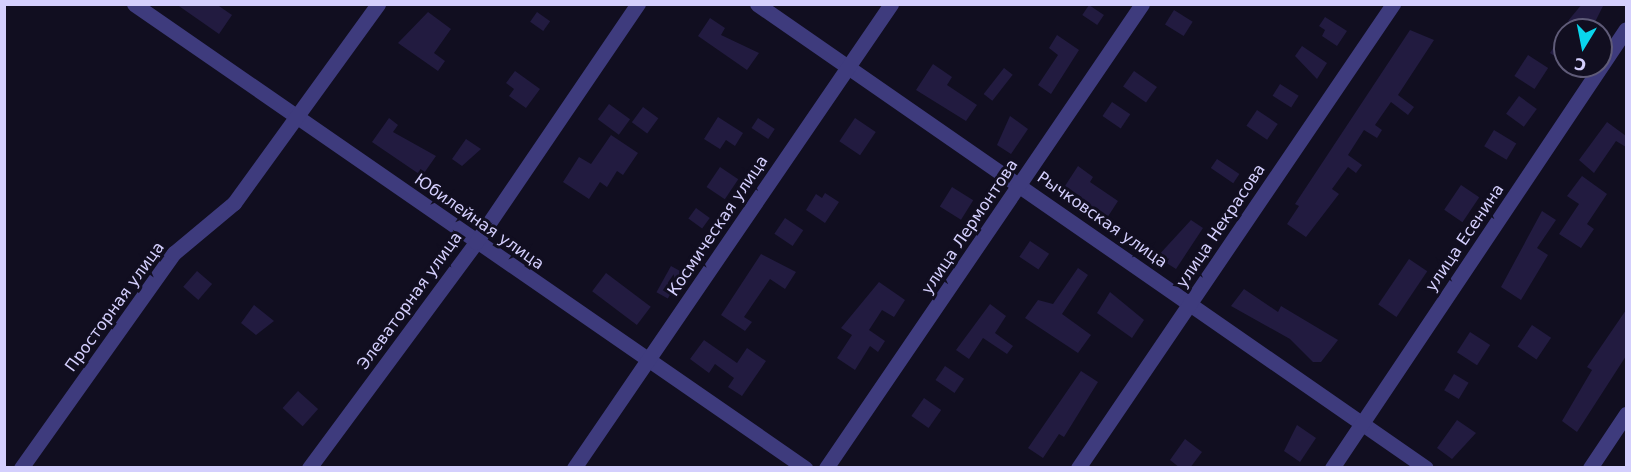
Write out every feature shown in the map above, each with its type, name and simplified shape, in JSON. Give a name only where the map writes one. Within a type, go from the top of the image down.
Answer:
[{"type":"street","name":"Юбилейная улица","points":[[134,4],[646,362],[805,468]]},
{"type":"street","name":"Просторная улица","points":[[21,468],[174,253],[234,203],[299,119],[378,4]]},
{"type":"street","name":"Элеваторная улица","points":[[309,468],[476,242],[638,4]]},
{"type":"street","name":"Рычковская улица","points":[[757,4],[1426,468]]},
{"type":"street","name":"Космическая улица","points":[[574,468],[891,4]]},
{"type":"street","name":"улица Лермонтова","points":[[826,468],[1021,185],[1142,4]]},
{"type":"street","name":"улица Некрасова","points":[[1078,468],[1393,4]]},
{"type":"street","name":"улица Есенина","points":[[1332,468],[1626,29]]},
{"type":"street","points":[[1590,468],[1626,414]]},
{"type":"building","points":[[176,4],[216,4],[232,15],[219,34]]},
{"type":"building","points":[[1582,4],[1604,4],[1597,18],[1570,18]]},
{"type":"building","points":[[1089,5],[1104,15],[1097,25],[1082,15]]},
{"type":"building","points":[[1174,10],[1193,22],[1184,36],[1165,24]]},
{"type":"building","points":[[428,12],[451,29],[434,53],[445,61],[438,71],[398,43]]},
{"type":"building","points":[[537,12],[550,21],[543,31],[530,22]]},
{"type":"building","points":[[1325,17],[1347,31],[1337,46],[1322,36],[1325,30],[1319,26]]},
{"type":"building","points":[[710,18],[725,28],[721,35],[759,53],[747,70],[698,36]]},
{"type":"building","points":[[1410,30],[1434,40],[1398,95],[1414,107],[1408,115],[1391,102],[1375,125],[1382,130],[1377,138],[1364,130],[1348,155],[1362,165],[1356,173],[1348,167],[1332,189],[1339,194],[1306,237],[1287,224],[1299,206],[1295,204]]},
{"type":"building","points":[[1057,35],[1079,50],[1051,94],[1038,85],[1058,55],[1049,48]]},
{"type":"building","points":[[1302,46],[1327,63],[1317,79],[1295,56]]},
{"type":"building","points":[[1528,55],[1548,68],[1535,89],[1514,76]]},
{"type":"building","points":[[933,64],[952,77],[947,85],[977,105],[966,121],[916,90]]},
{"type":"building","points":[[1004,68],[1013,75],[992,101],[984,94]]},
{"type":"building","points":[[515,71],[540,89],[526,108],[509,96],[514,89],[506,83]]},
{"type":"building","points":[[1134,71],[1157,87],[1146,103],[1123,87]]},
{"type":"building","points":[[1280,84],[1299,96],[1291,108],[1273,96]]},
{"type":"building","points":[[1519,96],[1537,109],[1524,127],[1506,114]]},
{"type":"building","points":[[1112,102],[1130,114],[1121,128],[1102,116]]},
{"type":"building","points":[[609,104],[630,119],[619,135],[598,119]]},
{"type":"building","points":[[643,107],[658,118],[647,134],[632,122]]},
{"type":"building","points":[[1257,110],[1278,124],[1267,140],[1246,126]]},
{"type":"building","points":[[1010,116],[1028,129],[1011,154],[997,145]]},
{"type":"building","points":[[718,117],[743,133],[735,146],[726,140],[720,149],[704,139]]},
{"type":"building","points":[[389,118],[398,125],[393,132],[436,156],[422,176],[372,142]]},
{"type":"building","points":[[758,118],[775,129],[768,139],[751,128]]},
{"type":"building","points":[[855,118],[876,132],[860,155],[839,141]]},
{"type":"building","points":[[1607,122],[1626,136],[1626,147],[1616,141],[1594,173],[1579,160]]},
{"type":"building","points":[[1494,130],[1516,143],[1507,160],[1484,146]]},
{"type":"building","points":[[611,135],[638,153],[623,175],[617,171],[607,187],[600,182],[589,199],[563,182],[579,157],[591,164]]},
{"type":"building","points":[[466,139],[481,149],[462,166],[452,159]]},
{"type":"building","points":[[1217,159],[1239,174],[1233,183],[1211,168]]},
{"type":"building","points":[[1078,166],[1093,177],[1090,182],[1118,201],[1107,218],[1065,186]]},
{"type":"building","points":[[720,167],[738,179],[725,199],[707,187]]},
{"type":"building","points":[[1582,176],[1607,194],[1587,224],[1594,229],[1581,248],[1559,234],[1579,204],[1567,196]]},
{"type":"building","points":[[1461,185],[1479,197],[1462,222],[1444,210]]},
{"type":"building","points":[[952,187],[973,200],[961,220],[940,207]]},
{"type":"building","points":[[825,193],[839,202],[825,223],[806,210],[816,194],[822,198]]},
{"type":"building","points":[[696,208],[710,218],[702,229],[688,219]]},
{"type":"building","points":[[1542,211],[1556,220],[1537,248],[1548,255],[1521,300],[1501,287]]},
{"type":"building","points":[[785,218],[803,230],[793,246],[774,234]]},
{"type":"building","points":[[1191,220],[1203,228],[1176,269],[1157,257]]},
{"type":"building","points":[[1030,241],[1049,254],[1038,270],[1019,257]]},
{"type":"building","points":[[761,254],[796,272],[785,289],[770,279],[744,317],[752,322],[745,331],[721,315]]},
{"type":"building","points":[[1409,259],[1427,271],[1396,317],[1378,305]]},
{"type":"building","points":[[671,266],[682,272],[668,299],[656,292]]},
{"type":"building","points":[[1078,268],[1088,275],[1062,314],[1091,335],[1078,353],[1025,318],[1038,300],[1053,304]]},
{"type":"building","points":[[197,271],[212,284],[198,300],[183,287]]},
{"type":"building","points":[[606,273],[651,307],[637,325],[592,291]]},
{"type":"building","points":[[879,282],[905,300],[894,317],[882,310],[869,330],[885,341],[878,352],[870,346],[855,370],[837,358],[852,335],[841,328]]},
{"type":"building","points":[[1244,289],[1278,312],[1281,306],[1338,340],[1321,362],[1313,362],[1290,339],[1231,306]]},
{"type":"building","points":[[1110,292],[1144,320],[1132,338],[1097,313]]},
{"type":"building","points":[[990,304],[1006,316],[995,333],[1013,346],[1007,354],[983,338],[969,359],[956,350]]},
{"type":"building","points":[[254,305],[274,321],[256,335],[241,323]]},
{"type":"building","points":[[1626,310],[1626,356],[1577,432],[1562,421],[1592,370],[1587,367]]},
{"type":"building","points":[[1532,325],[1551,338],[1537,359],[1517,347]]},
{"type":"building","points":[[1470,332],[1490,345],[1477,365],[1457,352]]},
{"type":"building","points":[[704,340],[737,363],[747,348],[766,361],[742,396],[728,387],[734,378],[715,364],[709,373],[690,359]]},
{"type":"building","points":[[945,366],[964,379],[955,393],[935,380]]},
{"type":"building","points":[[1081,371],[1098,382],[1064,437],[1059,434],[1043,458],[1028,448]]},
{"type":"building","points":[[1454,374],[1469,383],[1459,399],[1444,390]]},
{"type":"building","points":[[298,391],[318,409],[303,426],[283,408]]},
{"type":"building","points":[[924,398],[941,410],[929,428],[911,416]]},
{"type":"building","points":[[1457,420],[1476,433],[1452,459],[1437,448]]},
{"type":"building","points":[[1297,425],[1316,438],[1300,462],[1284,451]]},
{"type":"building","points":[[1185,439],[1202,452],[1190,468],[1180,468],[1170,460]]}]
